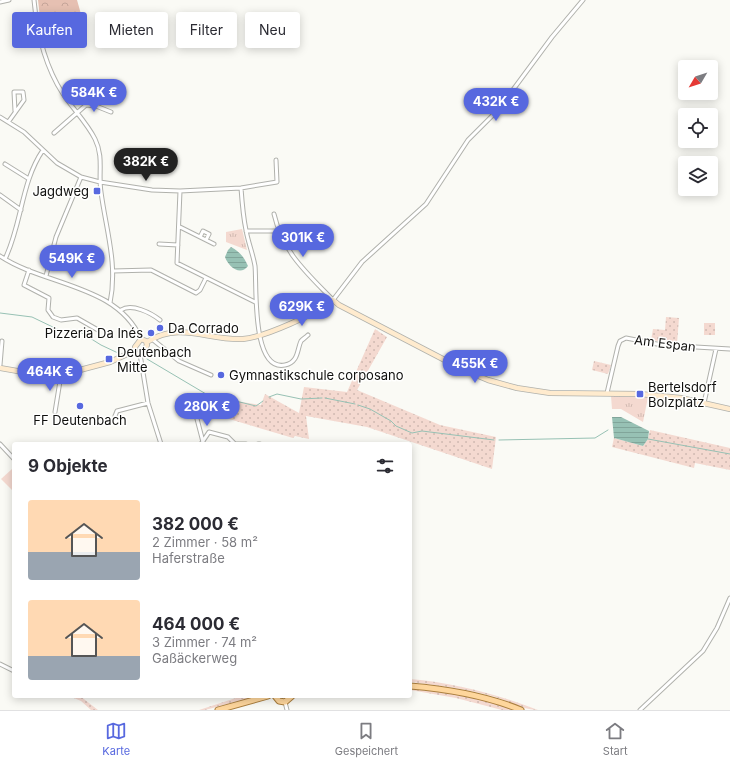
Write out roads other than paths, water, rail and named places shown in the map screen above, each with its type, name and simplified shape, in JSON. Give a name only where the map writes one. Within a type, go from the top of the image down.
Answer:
[{"type":"main road","points":[[412,686],[431,688],[472,696],[521,710]]},
{"type":"main road","points":[[218,710],[261,698]]},
{"type":"main road","points":[[277,698],[279,701],[285,702],[290,698]]},
{"type":"street","points":[[0,2],[9,0]]},
{"type":"street","points":[[34,0],[36,24],[47,60],[58,85],[95,139],[100,151],[102,164],[100,182],[113,256],[110,303]]},
{"type":"street","points":[[140,354],[145,350],[149,341],[167,333],[180,332],[236,339],[244,339],[260,335],[315,312],[333,300],[362,262],[426,204],[468,140],[498,110],[552,37],[583,0]]},
{"type":"street","points":[[10,122],[15,111],[24,100],[23,92],[14,92],[15,111]]},
{"type":"street","points":[[54,132],[86,105],[96,106],[110,112]]},
{"type":"street","points":[[0,117],[24,132],[57,163],[81,177],[100,182],[152,190],[180,191],[241,188],[277,182],[276,160]]},
{"type":"street","points":[[5,259],[14,241],[29,178],[35,162],[44,150]]},
{"type":"street","points":[[5,164],[29,178]]},
{"type":"street","points":[[46,276],[56,237],[81,177]]},
{"type":"street","points":[[241,188],[246,231],[254,265],[255,302],[260,335],[266,355],[278,364],[285,365],[294,359],[300,350],[301,342],[308,334]]},
{"type":"street","points":[[180,191],[180,227],[177,263],[255,302]]},
{"type":"street","points":[[0,195],[21,210]]},
{"type":"street","points":[[274,214],[278,231],[287,248],[299,265],[339,305],[464,370],[488,380],[517,388],[550,393],[659,396],[704,403],[730,409]]},
{"type":"street","points":[[180,227],[214,244]]},
{"type":"street","points":[[200,237],[203,231],[209,234],[206,240]]},
{"type":"street","points":[[246,231],[278,231]]},
{"type":"street","points":[[159,244],[178,245]]},
{"type":"street","points":[[0,256],[29,270],[110,303],[121,310],[134,324],[141,339]]},
{"type":"street","points":[[29,270],[24,286],[49,298],[48,310],[50,315],[61,320],[77,318],[98,330]]},
{"type":"street","points":[[113,271],[151,270],[196,293],[200,290],[206,278]]},
{"type":"street","points":[[121,310],[125,308],[133,308],[149,313],[160,320]]},
{"type":"street","name":"Am Espan","points":[[607,394],[620,341],[626,338],[662,345],[730,349]]},
{"type":"street","points":[[141,339],[149,341],[179,361],[211,375]]},
{"type":"street","points":[[2,341],[0,367],[46,376],[61,375],[110,362],[134,351],[141,339]]},
{"type":"street","name":"Am Espan","points":[[704,403],[716,349]]},
{"type":"street","points":[[134,351],[136,354],[140,354]]},
{"type":"street","points":[[140,354],[148,404],[160,442]]},
{"type":"street","points":[[56,412],[61,375]]},
{"type":"street","points":[[116,423],[115,416],[117,411],[148,404]]},
{"type":"street","points":[[196,415],[202,442]]},
{"type":"street","points":[[203,442],[208,432],[228,437],[234,442]]},
{"type":"street","points":[[0,444],[12,457]]},
{"type":"street","points":[[640,710],[703,651],[717,628],[730,598]]},
{"type":"street","points":[[0,664],[12,670]]},
{"type":"street","points":[[285,702],[287,710]]},
{"type":"waterway","points":[[0,313],[32,317],[59,330],[77,330],[101,345],[118,353]]},
{"type":"waterway","points":[[147,359],[206,394]]},
{"type":"waterway","points":[[269,397],[277,394],[301,399],[322,398]]},
{"type":"waterway","points":[[211,395],[256,406],[263,401]]},
{"type":"waterway","points":[[325,398],[355,404]]},
{"type":"waterway","points":[[358,405],[370,409],[391,421],[396,426],[412,433],[422,431],[494,440]]},
{"type":"waterway","points":[[499,440],[595,438],[608,430]]},
{"type":"waterway","points":[[648,439],[730,454]]},
{"type":"place","name":"Jagdweg","points":[[97,191]]},
{"type":"place","name":"Da Corrado","points":[[160,328]]},
{"type":"place","name":"Pizzeria Da Inés","points":[[151,333]]},
{"type":"place","name":"Deutenbach Mitte","points":[[109,359]]},
{"type":"place","name":"Gymnastikschule corposano","points":[[221,375]]},
{"type":"place","name":"Bertelsdorf Bolzplatz","points":[[640,394]]},
{"type":"place","name":"FF Deutenbach","points":[[80,406]]}]
